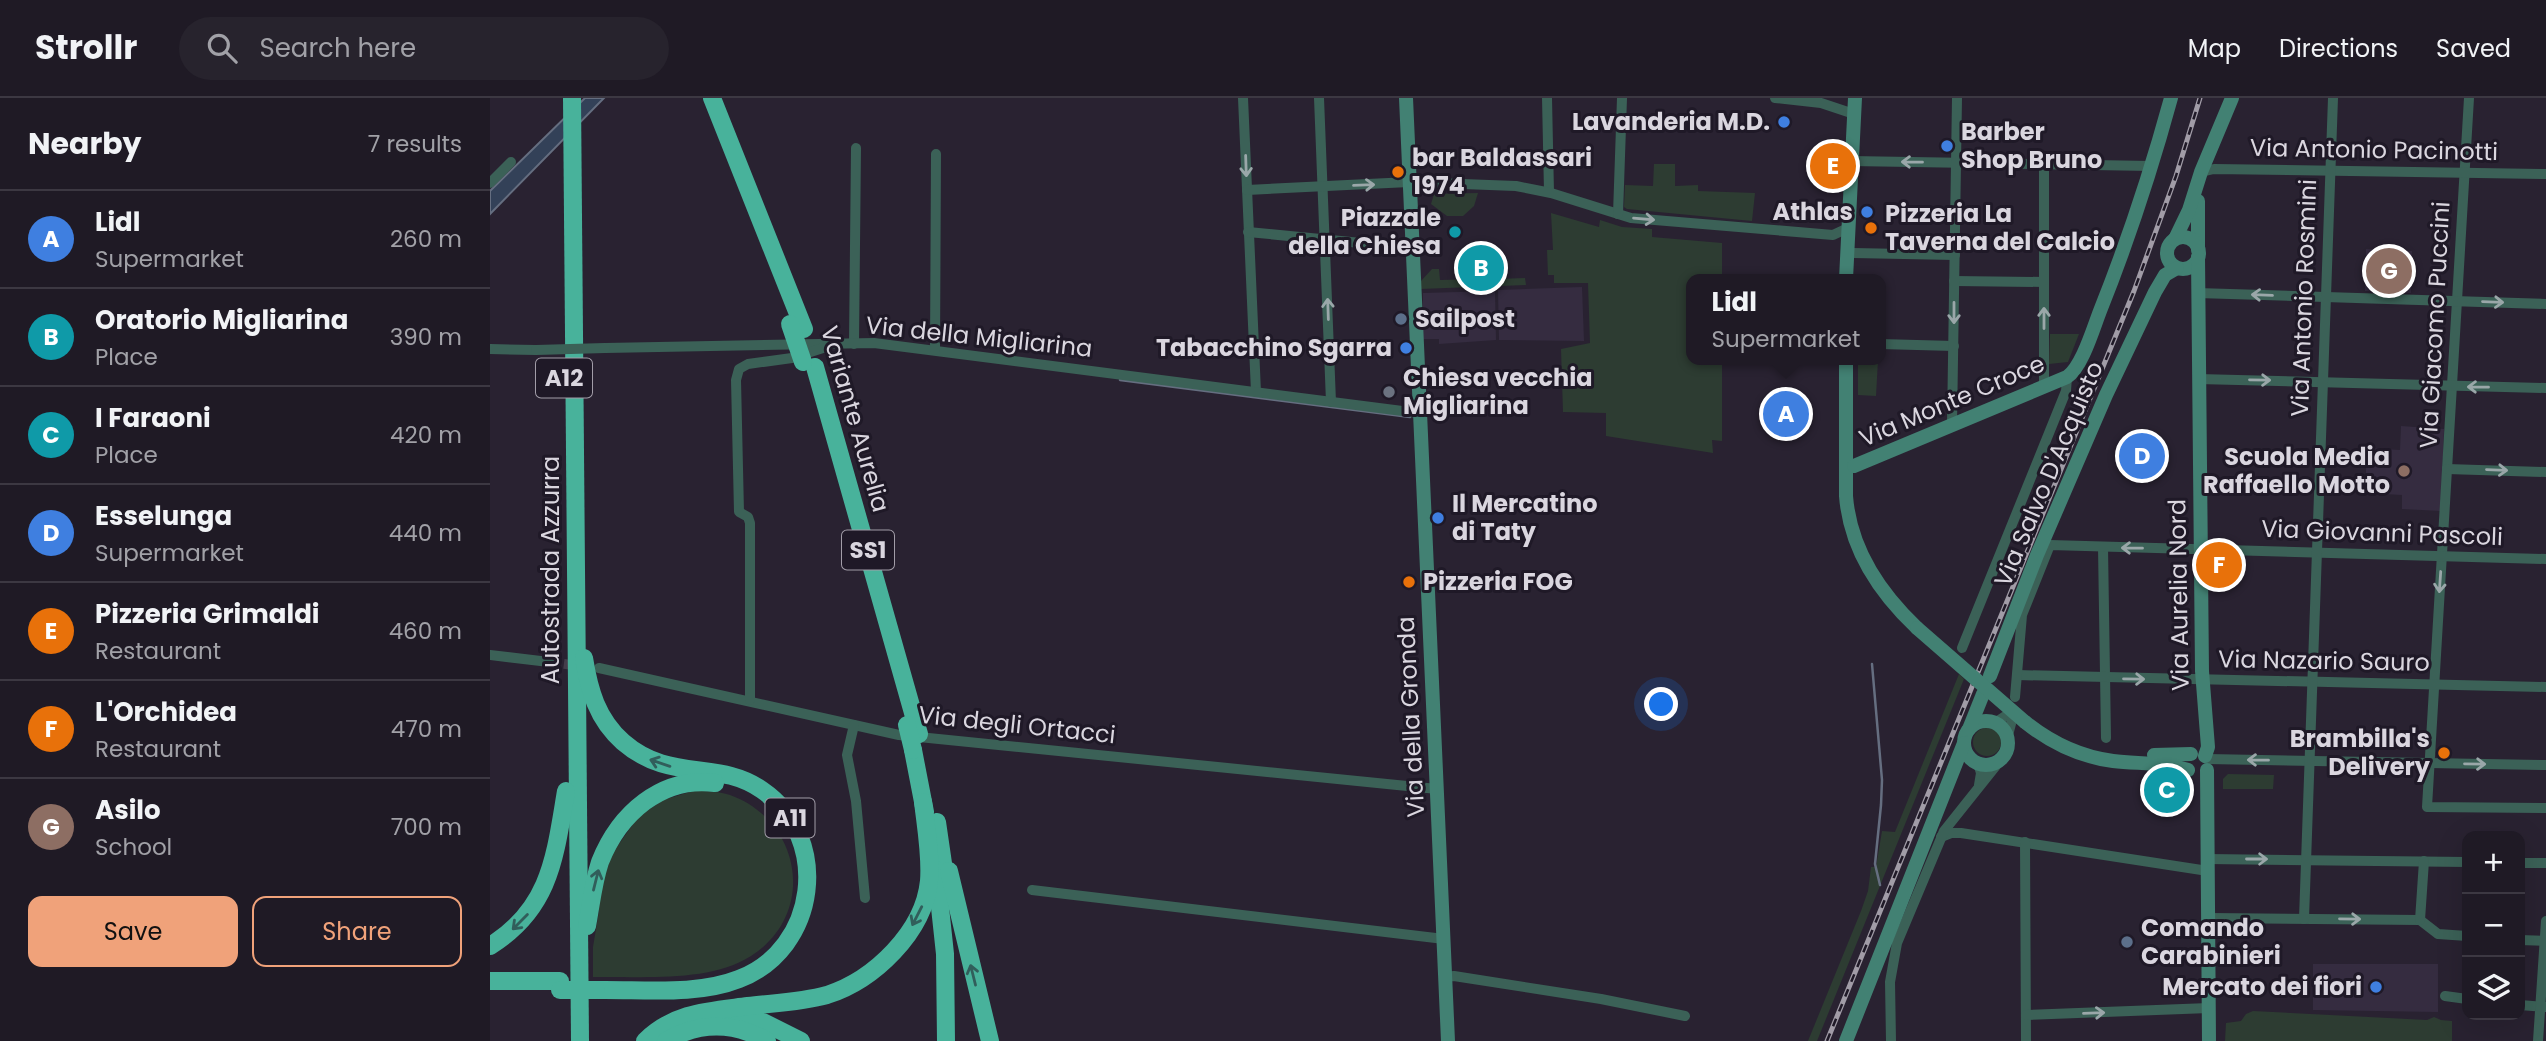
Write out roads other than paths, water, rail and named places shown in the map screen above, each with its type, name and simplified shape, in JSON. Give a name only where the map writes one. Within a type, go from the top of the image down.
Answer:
[{"type":"highway","name":"Variante Aurelia","points":[[701,98],[797,327]]},
{"type":"highway","name":"Variante Aurelia","points":[[712,98],[809,365],[852,525],[916,741],[928,802]]},
{"type":"highway","name":"Autostrada Azzurra","points":[[566,104],[580,1041]]},
{"type":"highway","name":"Autostrada Azzurra","points":[[567,142],[568,1041]]},
{"type":"highway","name":"A11","points":[[490,990],[560,985],[696,988],[723,984],[749,975],[769,962],[790,940],[805,906],[808,874],[804,848],[786,811],[769,795],[755,785],[733,776],[658,764],[633,750],[611,730],[591,694],[575,606]]},
{"type":"highway","points":[[579,971],[593,888],[601,861],[615,833],[636,807],[671,787],[700,782],[733,787],[769,808],[781,823],[793,848],[798,881],[790,916],[771,947],[746,965],[709,977],[596,986]]},
{"type":"highway","points":[[490,946],[526,917],[542,892],[555,852],[566,791]]},
{"type":"highway","points":[[666,1041],[682,1033],[710,1026],[734,1028],[754,1025],[814,998],[835,992],[865,976],[898,946],[922,908],[927,891],[928,802]]},
{"type":"highway","points":[[928,802],[939,818],[962,931],[990,1041]]},
{"type":"highway","name":"SS1","points":[[928,802],[942,919],[946,1041]]},
{"type":"highway","name":"SS1","points":[[928,802],[949,907],[955,1041]]},
{"type":"highway","points":[[490,981],[560,985]]},
{"type":"highway","points":[[645,1041],[662,1027],[682,1017],[708,1011],[768,1029],[790,1041]]},
{"type":"highway","points":[[654,1041],[680,1028],[711,1020],[732,1020],[780,1028],[802,1041]]},
{"type":"street","points":[[1243,98],[1256,392]]},
{"type":"street","points":[[1319,98],[1331,402]]},
{"type":"street","name":"Via della Gronda","points":[[1405,98],[1448,1041]]},
{"type":"street","points":[[1547,98],[1549,192]]},
{"type":"street","points":[[1618,214],[1622,98]]},
{"type":"street","points":[[1775,98],[1821,103],[1854,114]]},
{"type":"street","points":[[1821,103],[1837,98]]},
{"type":"street","points":[[1847,274],[1855,98]]},
{"type":"street","points":[[1952,425],[1957,98]]},
{"type":"street","points":[[1962,648],[2066,391],[2067,377],[2075,369],[2092,332],[2135,220],[2171,98]]},
{"type":"street","points":[[2175,239],[2184,237],[2192,240],[2198,254],[2193,265],[2181,268],[2170,263],[2167,256],[2168,246],[2175,239],[2189,210],[2199,177],[2232,98]]},
{"type":"street","name":"Via Antonio Rosmini","points":[[2304,919],[2333,98]]},
{"type":"street","name":"Via Giacomo Puccini","points":[[2469,98],[2427,807],[2546,808]]},
{"type":"street","points":[[854,344],[856,148]]},
{"type":"street","points":[[935,350],[936,154]]},
{"type":"street","points":[[1850,161],[2152,166]]},
{"type":"street","points":[[490,183],[511,162]]},
{"type":"street","points":[[2044,165],[2044,387]]},
{"type":"street","name":"Via Antonio Pacinotti","points":[[2199,177],[2214,169],[2546,174]]},
{"type":"street","name":"Via Aurelia Nord","points":[[2199,177],[2197,293],[2200,548],[2203,679],[2208,747],[2198,762],[2207,821],[2209,1041]]},
{"type":"street","points":[[1247,190],[1409,182],[1516,186],[1549,192],[1632,218],[1833,235],[1849,251],[1852,274]]},
{"type":"street","points":[[1833,235],[1850,226]]},
{"type":"street","points":[[1248,232],[1412,248]]},
{"type":"street","points":[[1849,251],[1955,255]]},
{"type":"street","name":"Via Salvo D'Acquisto","points":[[2155,292],[2167,256]]},
{"type":"street","name":"Via Aurelia Nord","points":[[2181,268],[2197,293]]},
{"type":"street","name":"Via Salvo D'Acquisto","points":[[1990,676],[2092,426],[2155,292],[2165,275],[2181,268]]},
{"type":"street","points":[[1954,281],[2044,282]]},
{"type":"street","points":[[2197,293],[2546,304]]},
{"type":"street","name":"Via della Migliarina","points":[[490,349],[874,343],[1418,413]]},
{"type":"street","points":[[1886,344],[1954,346]]},
{"type":"street","points":[[750,700],[750,523],[748,517],[738,512],[736,380],[739,369],[748,364],[792,358],[831,345]]},
{"type":"street","points":[[1846,365],[1850,463],[1856,505],[1868,548],[1893,590],[1921,626],[2010,720]]},
{"type":"street","points":[[1850,463],[1854,365]]},
{"type":"street","name":"Via Monte Croce","points":[[1850,463],[1952,425],[2067,377]]},
{"type":"street","points":[[2198,379],[2546,388]]},
{"type":"street","points":[[2447,468],[2546,472]]},
{"type":"street","name":"Via Giovanni Pascoli","points":[[2017,675],[2022,615],[2050,545],[2546,559]]},
{"type":"street","points":[[2103,547],[2106,738]]},
{"type":"street","points":[[490,655],[549,662]]},
{"type":"street","name":"Via degli Ortacci","points":[[599,668],[899,735],[1437,789]]},
{"type":"street","points":[[2015,697],[2017,675]]},
{"type":"street","name":"Via Nazario Sauro","points":[[2017,675],[2546,688]]},
{"type":"street","points":[[1846,1041],[1982,694],[1983,706],[2010,720],[2097,749],[2133,754],[2198,762],[2546,765]]},
{"type":"street","points":[[1967,736],[1978,723],[2010,720]]},
{"type":"street","points":[[1891,1041],[1892,958],[1941,837],[2003,757],[2007,739],[2003,729],[2010,720]]},
{"type":"street","points":[[854,724],[848,755],[856,801],[865,898]]},
{"type":"street","points":[[1967,736],[1981,774],[1979,786]]},
{"type":"street","points":[[1951,774],[1959,765],[1974,761],[1992,764],[2003,757]]},
{"type":"street","points":[[1962,809],[1959,824],[1967,834]]},
{"type":"street","points":[[1941,837],[1951,833],[1967,834],[2207,865],[2306,859],[2462,862]]},
{"type":"street","points":[[2025,842],[2026,1041]]},
{"type":"street","points":[[2420,920],[2424,861]]},
{"type":"street","points":[[2525,863],[2546,863]]},
{"type":"street","points":[[1032,890],[1444,939]]},
{"type":"street","points":[[2208,918],[2420,920],[2438,934],[2462,936]]},
{"type":"street","points":[[2538,1041],[2543,1007],[2546,921]]},
{"type":"street","points":[[2525,940],[2545,941]]},
{"type":"street","points":[[1446,977],[1454,976],[1601,999],[1685,1016]]},
{"type":"street","points":[[2445,996],[2462,998]]},
{"type":"street","points":[[2525,1005],[2543,1007]]},
{"type":"street","points":[[2026,1015],[2209,1008]]},
{"type":"water","points":[[585,98],[604,98],[490,214],[490,191]]},
{"type":"waterway","points":[[1120,380],[1410,417]]},
{"type":"waterway","points":[[1872,664],[1882,780],[1875,864],[1880,885]]},
{"type":"tunnel","points":[[549,662],[581,666]]},
{"type":"railway","points":[[1827,1041],[2134,291],[2176,176],[2200,98]]},
{"type":"place","name":"Lavanderia M.D.","points":[[1784,122]]},
{"type":"place","name":"Barber Shop Bruno","points":[[1947,146]]},
{"type":"place","name":"Pizzeria Grimaldi","points":[[1833,166]]},
{"type":"place","name":"bar Baldassari 1974","points":[[1398,172]]},
{"type":"place","name":"Athlas","points":[[1867,212]]},
{"type":"place","name":"Pizzeria La Taverna del Calcio","points":[[1871,228]]},
{"type":"place","name":"Piazzale della Chiesa","points":[[1455,232]]},
{"type":"place","name":"Oratorio Migliarina","points":[[1481,268]]},
{"type":"place","name":"Asilo","points":[[2389,271]]},
{"type":"place","name":"Sailpost","points":[[1401,319]]},
{"type":"place","name":"Tabacchino Sgarra","points":[[1406,348]]},
{"type":"place","name":"Chiesa vecchia Migliarina","points":[[1389,392]]},
{"type":"place","name":"Lidl","points":[[1786,414]]},
{"type":"place","name":"Esselunga","points":[[2142,456]]},
{"type":"place","name":"Scuola Media Raffaello Motto","points":[[2404,471]]},
{"type":"place","name":"Il Mercatino di Taty","points":[[1438,518]]},
{"type":"place","name":"L'Orchidea","points":[[2219,565]]},
{"type":"place","name":"Pizzeria FOG","points":[[1409,582]]},
{"type":"place","name":"Brambilla's Delivery","points":[[2444,753]]},
{"type":"place","name":"I Faraoni","points":[[2167,790]]},
{"type":"place","name":"Comando Carabinieri","points":[[2127,942]]},
{"type":"place","name":"Mercato dei fiori","points":[[2376,987]]}]
